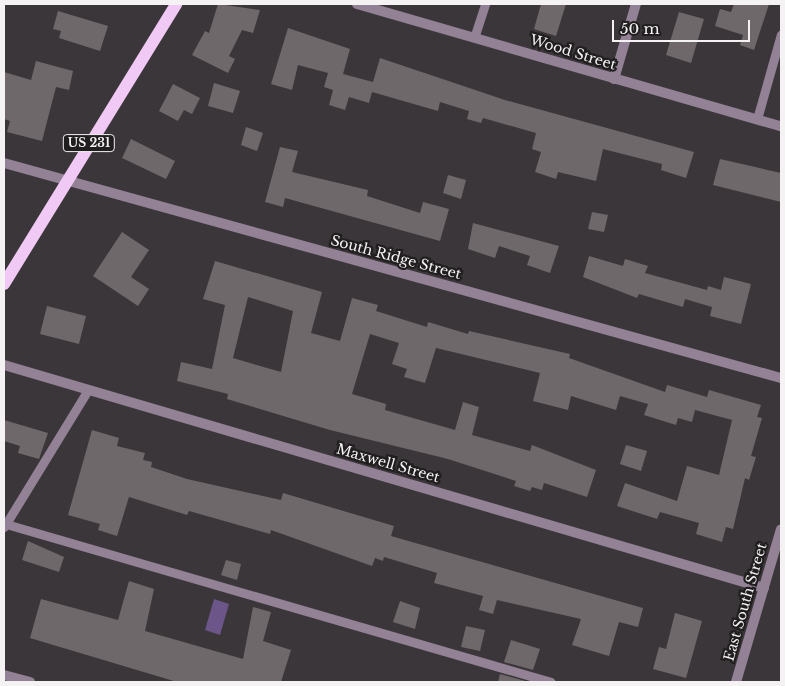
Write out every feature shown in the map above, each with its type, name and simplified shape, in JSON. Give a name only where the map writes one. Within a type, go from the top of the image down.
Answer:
[{"type":"main road","name":"US 231","points":[[4,284],[66,180],[176,4]]},
{"type":"street","name":"Wood Street","points":[[357,4],[475,35],[614,79],[781,126]]},
{"type":"street","points":[[614,79],[636,4]]},
{"type":"street","name":"South Ridge Street","points":[[4,163],[781,378]]},
{"type":"street","name":"Maxwell Street","points":[[4,365],[764,588]]},
{"type":"street","name":"East South Street","points":[[736,682],[781,529]]},
{"type":"street","points":[[4,675],[30,682]]},
{"type":"lane","points":[[475,35],[485,4]]},
{"type":"lane","points":[[757,119],[781,34]]},
{"type":"lane","points":[[88,390],[5,526],[551,682]]},
{"type":"shaded area","points":[[214,599],[229,604],[220,635],[205,630]]},
{"type":"building","points":[[218,4],[260,10],[253,33],[242,30],[229,56],[235,59],[228,73],[192,55],[205,31],[209,33]]},
{"type":"building","points":[[541,4],[566,4],[556,36],[534,29]]},
{"type":"building","points":[[734,4],[769,4],[754,50],[740,45],[743,35],[715,26],[720,9],[731,12]]},
{"type":"building","points":[[58,11],[108,26],[100,51],[59,38],[61,31],[53,29]]},
{"type":"building","points":[[679,12],[704,19],[691,63],[666,55]]},
{"type":"building","points":[[288,28],[350,49],[343,74],[373,82],[380,58],[505,100],[694,152],[686,178],[661,170],[662,164],[603,149],[596,181],[558,172],[556,179],[535,172],[541,152],[532,149],[536,133],[483,118],[481,123],[467,119],[469,111],[440,102],[438,111],[372,92],[369,103],[349,97],[345,110],[329,105],[333,90],[324,87],[328,73],[298,65],[292,90],[271,84]]},
{"type":"building","points":[[36,61],[73,71],[69,90],[56,87],[42,141],[7,132],[10,121],[4,119],[4,72],[31,80]]},
{"type":"building","points":[[214,83],[240,91],[233,113],[208,106]]},
{"type":"building","points":[[173,84],[200,98],[192,114],[184,110],[178,121],[159,111]]},
{"type":"building","points":[[246,127],[263,133],[257,151],[241,145]]},
{"type":"building","points":[[131,139],[175,161],[166,179],[122,158]]},
{"type":"building","points":[[280,147],[298,151],[292,172],[368,190],[367,196],[420,213],[423,202],[449,209],[440,241],[285,198],[283,207],[265,202]]},
{"type":"building","points":[[720,159],[781,173],[781,202],[713,185]]},
{"type":"building","points":[[448,175],[466,180],[461,199],[443,193]]},
{"type":"building","points":[[592,212],[608,215],[604,232],[588,229]]},
{"type":"building","points":[[473,223],[559,246],[550,273],[527,265],[530,256],[499,246],[495,258],[468,249]]},
{"type":"building","points":[[122,232],[149,250],[131,277],[149,289],[138,306],[93,276]]},
{"type":"building","points":[[589,256],[623,266],[625,259],[648,266],[645,273],[707,290],[708,286],[721,290],[724,277],[751,284],[741,324],[710,316],[712,307],[685,299],[683,307],[639,294],[637,298],[583,277]]},
{"type":"building","points":[[215,261],[322,292],[311,333],[340,341],[352,298],[378,305],[376,311],[427,327],[428,322],[468,334],[469,331],[570,354],[569,358],[665,392],[667,385],[707,397],[709,390],[761,405],[757,417],[762,418],[751,456],[756,457],[749,480],[745,478],[733,529],[726,527],[722,542],[696,534],[699,523],[660,512],[657,519],[617,506],[625,483],[677,501],[687,466],[719,475],[732,420],[695,410],[692,422],[678,418],[676,425],[644,415],[648,404],[620,396],[616,410],[571,396],[568,410],[533,401],[540,373],[436,348],[425,383],[404,377],[407,369],[392,364],[399,343],[370,334],[352,394],[386,404],[385,410],[455,430],[463,402],[479,407],[472,435],[530,451],[532,445],[596,470],[587,497],[544,483],[542,490],[532,487],[530,491],[514,486],[516,481],[448,459],[330,430],[227,399],[228,394],[177,381],[181,362],[212,369],[225,305],[203,299]],"holes":[[[248,297],[293,311],[281,372],[233,358]]]},
{"type":"building","points":[[47,306],[86,316],[79,344],[40,334]]},
{"type":"building","points":[[4,420],[48,433],[39,459],[18,453],[20,446],[4,441]]},
{"type":"building","points":[[92,430],[119,438],[117,446],[145,453],[143,460],[152,462],[151,467],[187,479],[281,500],[283,493],[394,526],[391,536],[643,608],[638,627],[619,622],[609,656],[572,645],[581,619],[497,600],[493,614],[479,610],[483,596],[434,583],[437,573],[384,557],[383,561],[375,558],[372,566],[271,530],[270,534],[189,511],[187,515],[129,497],[117,536],[98,530],[100,524],[68,515]]},
{"type":"building","points":[[626,445],[647,451],[641,471],[620,464]]},
{"type":"building","points":[[28,541],[64,557],[59,572],[22,560]]},
{"type":"building","points":[[226,560],[241,564],[237,580],[221,575]]},
{"type":"building","points":[[129,581],[154,589],[145,631],[243,659],[253,607],[271,612],[263,641],[291,650],[281,682],[177,682],[30,638],[41,599],[118,620]]},
{"type":"building","points":[[400,601],[420,608],[415,629],[393,622]]},
{"type":"building","points":[[675,613],[702,621],[686,678],[653,669],[659,647],[666,649]]},
{"type":"building","points":[[466,626],[485,630],[480,651],[461,647]]},
{"type":"building","points":[[511,640],[540,649],[533,670],[504,662]]},
{"type":"building","points":[[500,674],[529,682],[498,682]]}]
